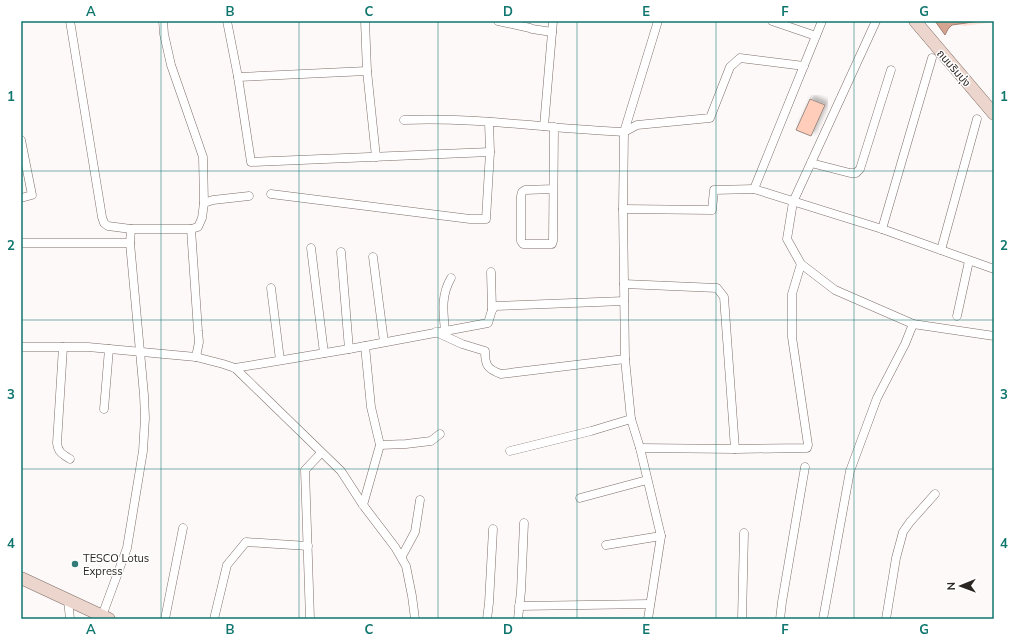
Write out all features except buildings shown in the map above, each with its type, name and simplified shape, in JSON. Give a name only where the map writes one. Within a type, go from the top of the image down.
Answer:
[{"type":"main road","name":"ถนนริมบุ่ง","points":[[915,21],[994,114]]},
{"type":"main road","points":[[21,578],[106,617]]},
{"type":"street","points":[[70,21],[104,223],[108,226],[131,229],[198,227],[202,218],[204,203],[203,156],[170,65],[163,21]]},
{"type":"street","points":[[227,21],[238,76],[252,162],[490,152]]},
{"type":"street","points":[[365,21],[367,72],[376,157]]},
{"type":"street","points":[[498,21],[552,32]]},
{"type":"street","points":[[544,126],[553,21]]},
{"type":"street","points":[[648,619],[661,536],[640,448],[631,419],[625,359],[623,209],[624,132],[658,21]]},
{"type":"street","points":[[772,21],[816,36]]},
{"type":"street","points":[[754,189],[822,21]]},
{"type":"street","points":[[876,21],[793,202],[787,239],[801,264],[835,290],[913,324],[994,336]]},
{"type":"street","points":[[404,120],[428,119],[489,122],[624,132],[637,125],[710,118],[730,66],[740,58],[804,66]]},
{"type":"street","points":[[882,229],[932,58]]},
{"type":"street","points":[[811,164],[850,173],[856,173],[860,169],[890,70]]},
{"type":"street","points":[[238,76],[367,72]]},
{"type":"street","points":[[941,250],[977,119]]},
{"type":"street","points":[[271,194],[470,219],[486,219],[490,152],[489,122]]},
{"type":"street","points":[[553,189],[525,190],[522,192],[521,241],[523,244],[552,244],[554,241],[554,127]]},
{"type":"street","points":[[21,140],[32,195],[21,198]]},
{"type":"street","points":[[623,209],[712,210],[714,190],[754,189],[882,229],[994,270]]},
{"type":"street","points":[[204,203],[213,200],[249,196]]},
{"type":"street","points":[[190,228],[198,331],[196,357]]},
{"type":"street","points":[[106,617],[127,548],[143,451],[145,418],[130,243],[131,229]]},
{"type":"street","points":[[21,243],[130,243]]},
{"type":"street","points":[[311,248],[324,353]]},
{"type":"street","points":[[340,252],[349,349]]},
{"type":"street","points":[[373,256],[384,342]]},
{"type":"street","points":[[957,316],[969,261]]},
{"type":"street","points":[[640,448],[807,448],[808,444],[792,337],[792,294],[801,264]]},
{"type":"street","points":[[235,368],[349,349],[488,323],[492,310],[491,272]]},
{"type":"street","points":[[445,331],[442,302],[446,286],[451,278]]},
{"type":"street","points":[[624,284],[717,288],[724,298],[735,449]]},
{"type":"street","points":[[271,288],[280,360]]},
{"type":"street","points":[[492,310],[495,306],[624,301]]},
{"type":"street","points":[[823,619],[850,471],[876,398],[905,344],[913,324]]},
{"type":"street","points":[[436,332],[462,344],[484,351],[485,363],[492,370],[501,374],[625,359]]},
{"type":"street","points":[[363,505],[380,445],[371,407],[365,346]]},
{"type":"street","points":[[21,347],[109,349],[196,357],[235,368],[340,471],[363,505],[402,556],[406,566],[411,589],[415,619]]},
{"type":"street","points":[[62,347],[57,442],[58,450],[70,459]]},
{"type":"street","points":[[104,409],[109,349]]},
{"type":"street","points":[[510,451],[591,431],[631,419]]},
{"type":"street","points":[[380,445],[431,441],[440,434]]},
{"type":"street","points":[[310,619],[305,470],[321,453]]},
{"type":"street","points":[[780,619],[806,467]]},
{"type":"street","points":[[580,498],[647,480]]},
{"type":"street","points":[[886,619],[896,558],[903,532],[935,494]]},
{"type":"street","points":[[402,556],[415,532],[420,500]]},
{"type":"street","points":[[518,619],[521,591],[524,523]]},
{"type":"street","points":[[165,619],[183,528]]},
{"type":"street","points":[[487,619],[493,529]]},
{"type":"street","points":[[742,619],[744,533]]},
{"type":"street","points":[[606,545],[639,541],[661,536]]},
{"type":"street","points":[[214,619],[227,565],[246,542],[308,546]]},
{"type":"street","points":[[68,600],[70,619]]},
{"type":"street","points":[[519,606],[650,604]]},
{"type":"shaded area","points":[[935,21],[980,21],[952,25],[945,35]]},
{"type":"shaded area","points":[[949,21],[994,21],[994,22],[964,26]]},
{"type":"place","name":"TESCO Lotus Express","points":[[75,564]]}]
